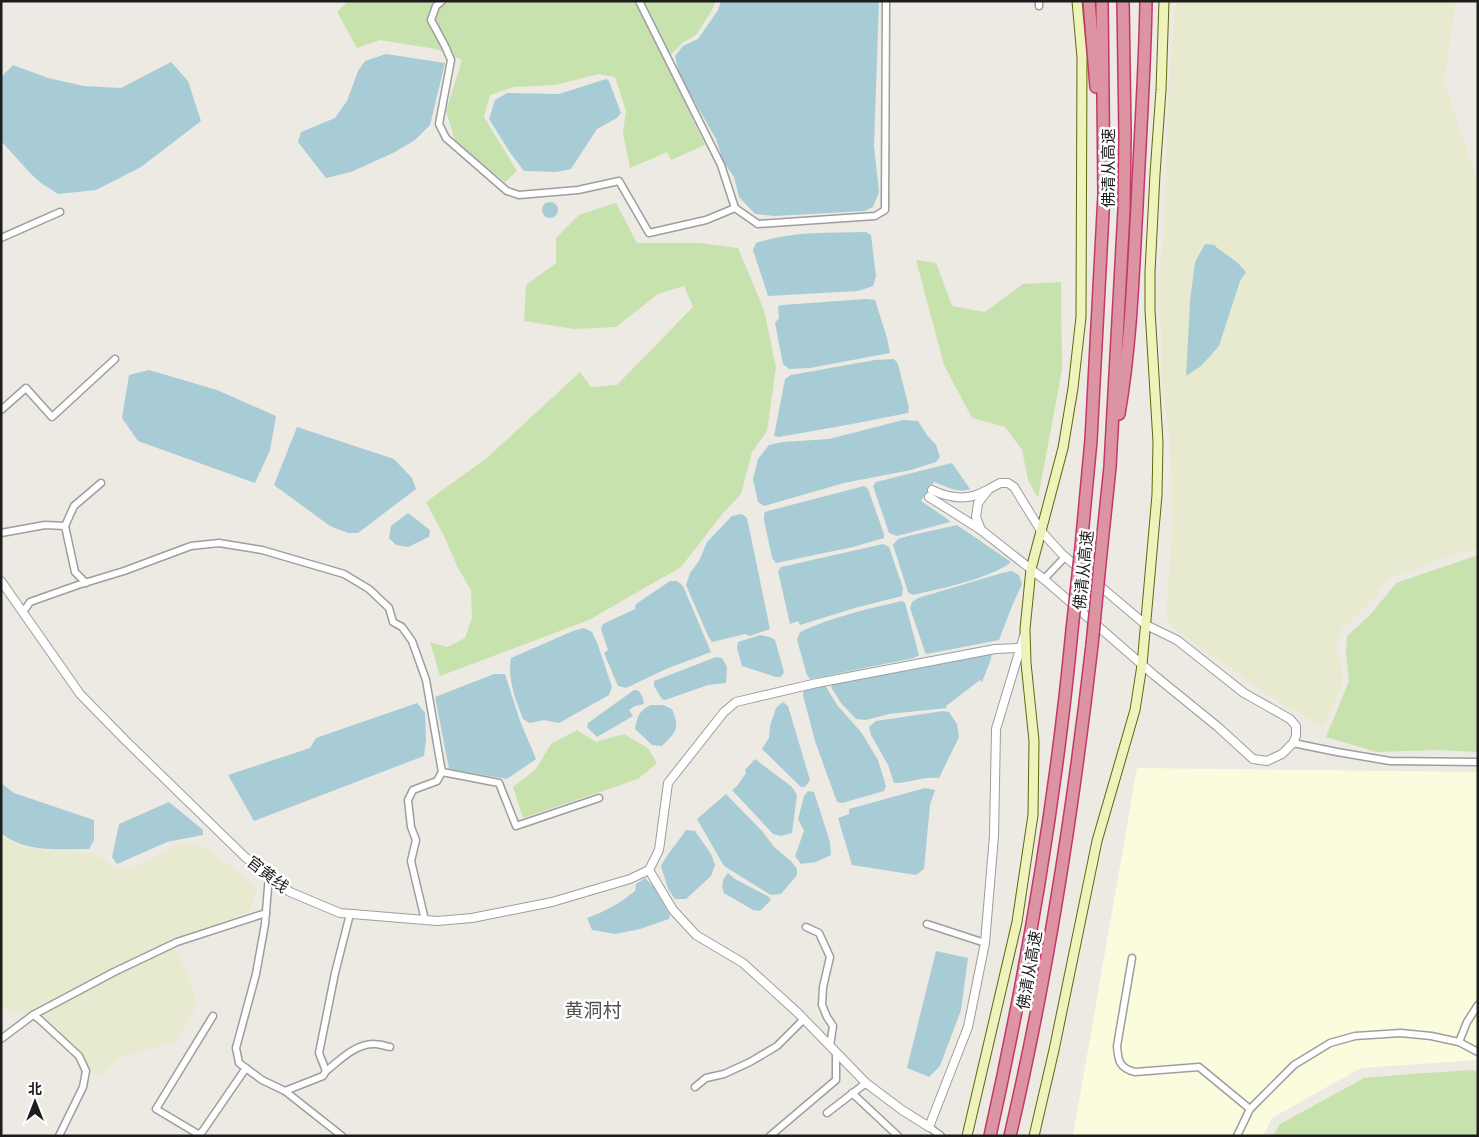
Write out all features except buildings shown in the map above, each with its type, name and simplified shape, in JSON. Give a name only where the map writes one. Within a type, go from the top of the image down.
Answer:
[{"type":"highway","points":[[1089,1],[1099,142],[1105,176]]},
{"type":"highway","name":"佛清从高速","points":[[988,1136],[1011,1038],[1034,912],[1058,758],[1072,630],[1091,440],[1105,176],[1102,1]]},
{"type":"highway","name":"佛清从高速","points":[[1010,1136],[1038,1014],[1053,929],[1080,747],[1110,467],[1124,210],[1123,1]]},
{"type":"highway","points":[[1110,467],[1124,383],[1131,310],[1144,77],[1146,1]]},
{"type":"main road","points":[[967,1136],[1017,922],[1033,815],[1034,741],[1026,663],[1025,629],[1032,569],[1064,448],[1081,316],[1082,57],[1078,1]]},
{"type":"main road","points":[[1034,1136],[1054,1050],[1097,841],[1135,710],[1142,665],[1157,495],[1158,442],[1150,310],[1150,272],[1161,90],[1164,1]]},
{"type":"street","points":[[442,1],[436,6],[431,20],[450,60],[439,124],[446,138],[506,191],[519,195],[568,191],[619,181],[649,233],[706,220],[735,208]]},
{"type":"street","points":[[639,1],[721,165],[735,208],[758,224],[875,216],[885,210],[886,1]]},
{"type":"street","points":[[1,238],[60,212]]},
{"type":"street","points":[[1,410],[26,388],[52,417],[115,359]]},
{"type":"street","points":[[86,583],[75,572],[65,526],[74,506],[101,483]]},
{"type":"street","points":[[1000,483],[1008,483],[1014,487],[1041,531],[1065,557],[1146,626],[1177,640],[1244,693],[1290,719],[1296,726],[1296,736],[1293,743],[1282,754],[1267,761],[1254,759],[1032,569],[931,494],[958,498],[973,496],[1000,483]]},
{"type":"street","points":[[981,530],[976,517],[976,510],[981,498],[989,489]]},
{"type":"street","points":[[1,533],[45,525],[65,526]]},
{"type":"street","points":[[22,612],[30,602],[124,571],[191,546],[219,542],[262,550],[344,574],[370,589],[389,608],[393,622],[402,627],[412,641],[426,680],[442,772],[437,781],[413,790],[408,800],[411,827],[416,840],[411,861],[425,920]]},
{"type":"street","points":[[1044,579],[1065,557]]},
{"type":"street","name":"官黄线","points":[[1,581],[80,694],[245,857],[290,892],[340,913],[437,921],[472,918],[552,902],[630,879],[649,870]]},
{"type":"street","points":[[929,1127],[968,1027],[986,943],[994,836],[996,729],[1025,629]]},
{"type":"street","points":[[941,1136],[866,1083],[804,1019],[743,963],[696,935],[673,910],[649,870],[659,850],[668,783],[724,712],[736,702],[816,683],[995,648],[1021,648]]},
{"type":"street","points":[[1293,743],[1390,761],[1478,762]]},
{"type":"street","points":[[442,772],[499,783],[516,826],[599,798]]},
{"type":"street","points":[[269,875],[266,914],[256,974],[236,1048],[240,1063],[262,1080],[285,1091],[342,1136]]},
{"type":"street","points":[[1,1039],[32,1015],[114,972],[177,942],[266,914]]},
{"type":"street","points":[[326,1071],[318,1053],[335,972],[350,914]]},
{"type":"street","points":[[927,924],[986,943]]},
{"type":"street","points":[[806,927],[819,933],[830,957],[823,987],[822,1005],[833,1026],[830,1046]]},
{"type":"street","points":[[1132,958],[1117,1046],[1121,1065],[1126,1070],[1135,1072],[1199,1067],[1250,1109]]},
{"type":"street","points":[[1459,1042],[1467,1022],[1478,1005]]},
{"type":"street","points":[[32,1015],[39,1019],[79,1056],[86,1071],[83,1087],[60,1136]]},
{"type":"street","points":[[213,1016],[156,1108],[197,1135],[202,1132],[246,1068]]},
{"type":"street","points":[[694,1087],[706,1078],[724,1074],[750,1062],[777,1046],[804,1019]]},
{"type":"street","points":[[1237,1136],[1250,1109],[1294,1065],[1330,1043],[1355,1036],[1401,1033],[1431,1036],[1459,1042],[1478,1052]]},
{"type":"street","points":[[285,1091],[323,1076],[326,1071],[360,1046],[374,1044],[390,1047]]},
{"type":"street","points":[[770,1136],[836,1080],[836,1052]]},
{"type":"street","points":[[827,1113],[866,1083]]},
{"type":"street","points":[[852,1093],[898,1136]]},
{"type":"shaded area","points":[[1176,1],[1456,1],[1444,81],[1478,184],[1478,549],[1455,554],[1390,578],[1367,606],[1342,629],[1336,648],[1343,680],[1322,727],[1266,694],[1174,628],[1166,618],[1173,514],[1169,434],[1162,387],[1162,339],[1157,291],[1163,238],[1169,81]]},
{"type":"shaded area","points":[[1137,768],[1478,772],[1478,1060],[1361,1068],[1272,1118],[1263,1136],[1073,1136]]},
{"type":"shaded area","points":[[1,835],[22,847],[45,851],[92,853],[104,859],[115,870],[133,867],[183,843],[207,848],[256,887],[251,911],[171,941],[192,985],[196,1007],[175,1042],[121,1057],[99,1077],[92,1073],[84,1057],[45,1017],[17,1013],[1,1006]]},
{"type":"green space","points":[[348,1],[716,1],[696,35],[682,43],[665,61],[705,145],[671,160],[667,152],[630,168],[623,134],[626,111],[615,77],[598,74],[556,85],[514,87],[490,95],[484,117],[517,171],[505,182],[455,141],[446,111],[462,60],[436,49],[380,40],[357,48],[337,12]]},
{"type":"green space","points":[[616,203],[637,243],[700,243],[738,248],[764,310],[776,367],[767,431],[752,452],[741,494],[723,513],[681,567],[589,620],[440,676],[430,642],[447,647],[465,638],[472,618],[471,590],[457,566],[426,502],[488,457],[580,372],[591,387],[617,385],[693,307],[684,286],[658,294],[616,327],[574,329],[524,321],[526,285],[556,263],[556,238],[579,215]]},
{"type":"green space","points":[[916,260],[936,263],[952,306],[985,312],[1023,284],[1061,282],[1062,370],[1038,498],[1028,480],[1022,450],[1005,427],[972,418],[944,365]]},
{"type":"green space","points":[[1478,555],[1478,752],[1437,750],[1377,752],[1326,737],[1349,681],[1346,652],[1347,636],[1371,614],[1396,583]]},
{"type":"green space","points":[[577,730],[596,742],[624,734],[648,748],[657,763],[638,779],[523,818],[513,787],[536,769],[551,744]]},
{"type":"green space","points":[[1473,1070],[1478,1073],[1478,1136],[1273,1136],[1280,1124],[1364,1078]]},
{"type":"water","points":[[721,1],[879,1],[874,146],[879,192],[873,207],[864,211],[775,216],[755,214],[739,197],[734,177],[723,161],[716,139],[679,75],[675,56],[683,46],[698,39],[718,10]]},
{"type":"water","points":[[386,54],[445,63],[430,125],[415,140],[393,153],[351,172],[326,178],[298,142],[301,132],[335,118],[347,101],[358,71],[365,61]]},
{"type":"water","points":[[171,62],[188,81],[201,121],[141,167],[96,190],[58,194],[31,174],[1,141],[1,77],[13,65],[48,78],[84,86],[121,88]]},
{"type":"water","points":[[606,79],[609,81],[621,113],[617,118],[597,129],[571,169],[556,172],[524,171],[489,119],[495,100],[507,93],[559,94]]},
{"type":"water","points":[[547,202],[553,202],[558,207],[556,216],[547,218],[542,213],[542,207]]},
{"type":"water","points":[[866,232],[871,235],[876,276],[873,286],[858,291],[768,296],[753,250],[756,243],[783,236]]},
{"type":"water","points":[[1205,244],[1215,245],[1238,263],[1246,272],[1240,281],[1219,346],[1201,366],[1186,376],[1190,301],[1195,262]]},
{"type":"water","points":[[866,299],[875,300],[890,353],[810,368],[789,369],[783,364],[775,323],[779,318],[778,306]]},
{"type":"water","points":[[894,359],[898,364],[909,408],[908,413],[779,437],[774,436],[785,379],[791,375],[875,360]]},
{"type":"water","points":[[149,370],[217,390],[276,416],[270,450],[255,483],[138,441],[122,418],[129,375]]},
{"type":"water","points":[[903,420],[918,421],[936,445],[940,457],[936,462],[911,470],[844,483],[764,506],[758,502],[753,479],[758,459],[769,445],[783,442],[829,439]]},
{"type":"water","points":[[297,427],[394,459],[412,478],[416,489],[358,533],[348,533],[330,526],[274,485]]},
{"type":"water","points":[[952,463],[970,489],[961,491],[934,482],[921,501],[950,522],[897,536],[889,533],[873,486],[876,482]]},
{"type":"water","points":[[864,486],[868,489],[884,538],[853,547],[776,563],[772,558],[764,513]]},
{"type":"water","points":[[408,513],[430,530],[429,537],[408,547],[396,545],[389,538],[391,526]]},
{"type":"water","points":[[742,514],[747,518],[770,629],[750,636],[745,634],[712,642],[686,585],[690,573],[699,561],[707,542],[732,516]]},
{"type":"water","points":[[957,525],[1011,562],[991,573],[965,582],[913,595],[908,592],[893,545],[898,539]]},
{"type":"water","points":[[883,544],[889,547],[903,588],[902,596],[800,625],[798,621],[790,624],[778,571],[781,567]]},
{"type":"water","points":[[1012,571],[1019,575],[1022,584],[999,640],[927,654],[925,652],[910,608],[912,602],[918,598]]},
{"type":"water","points":[[670,581],[677,581],[683,586],[711,652],[666,669],[626,688],[618,686],[604,653],[608,650],[601,629],[603,624],[635,609],[636,604]]},
{"type":"water","points":[[902,601],[905,603],[919,655],[914,658],[810,679],[807,675],[797,640],[800,632],[863,610]]},
{"type":"water","points":[[584,628],[592,632],[598,645],[612,687],[609,695],[559,723],[544,720],[530,723],[523,719],[511,681],[511,658]]},
{"type":"water","points":[[760,635],[775,640],[784,672],[781,677],[742,666],[737,648],[738,642]]},
{"type":"water","points":[[992,652],[982,682],[980,680],[946,706],[947,708],[889,714],[866,720],[856,719],[841,703],[831,687],[834,682]]},
{"type":"water","points":[[716,657],[722,658],[727,667],[726,683],[708,685],[665,700],[662,699],[654,686],[654,681]]},
{"type":"water","points":[[494,674],[505,674],[520,721],[536,759],[507,779],[449,769],[435,697]]},
{"type":"water","points":[[825,685],[837,705],[861,732],[878,760],[886,786],[884,791],[842,803],[837,802],[815,741],[803,695],[804,689]]},
{"type":"water","points":[[634,690],[639,691],[644,704],[629,710],[633,716],[597,737],[587,727],[588,723]]},
{"type":"water","points":[[783,702],[788,706],[810,780],[805,787],[801,787],[762,749],[769,738],[770,726],[776,708]]},
{"type":"water","points":[[417,703],[425,713],[426,740],[424,756],[254,821],[228,775],[310,748],[316,738]]},
{"type":"water","points":[[651,705],[663,705],[672,709],[676,721],[674,733],[662,746],[652,745],[635,729],[639,714]]},
{"type":"water","points":[[943,711],[949,712],[957,724],[959,737],[939,778],[894,783],[888,765],[871,735],[869,727],[876,721]]},
{"type":"water","points":[[755,759],[792,787],[797,795],[792,833],[781,836],[773,834],[732,790],[737,786],[746,773],[745,770]]},
{"type":"water","points":[[1,783],[14,793],[94,820],[94,840],[89,849],[32,847],[21,844],[1,833]]},
{"type":"water","points":[[925,788],[935,790],[930,805],[924,869],[916,875],[852,865],[838,818],[849,814],[849,809]]},
{"type":"water","points":[[808,791],[814,792],[830,842],[831,855],[816,862],[801,864],[795,856],[804,831],[798,819],[804,796]]},
{"type":"water","points":[[726,794],[762,831],[774,847],[792,862],[797,869],[797,875],[781,894],[771,895],[724,866],[697,819]]},
{"type":"water","points":[[169,802],[203,830],[203,835],[167,842],[117,864],[112,857],[119,824]]},
{"type":"water","points":[[686,830],[695,831],[711,854],[715,865],[711,876],[686,899],[675,899],[668,889],[661,866]]},
{"type":"water","points":[[728,873],[771,900],[760,911],[753,910],[724,893],[724,878]]},
{"type":"water","points":[[645,878],[653,886],[670,915],[669,919],[640,929],[615,934],[592,930],[587,918],[623,900],[635,891],[636,884]]},
{"type":"water","points":[[936,951],[968,958],[961,1010],[940,1066],[929,1077],[907,1068]]},
{"type":"district","name":"黄洞村","points":[[593,1010]]}]
